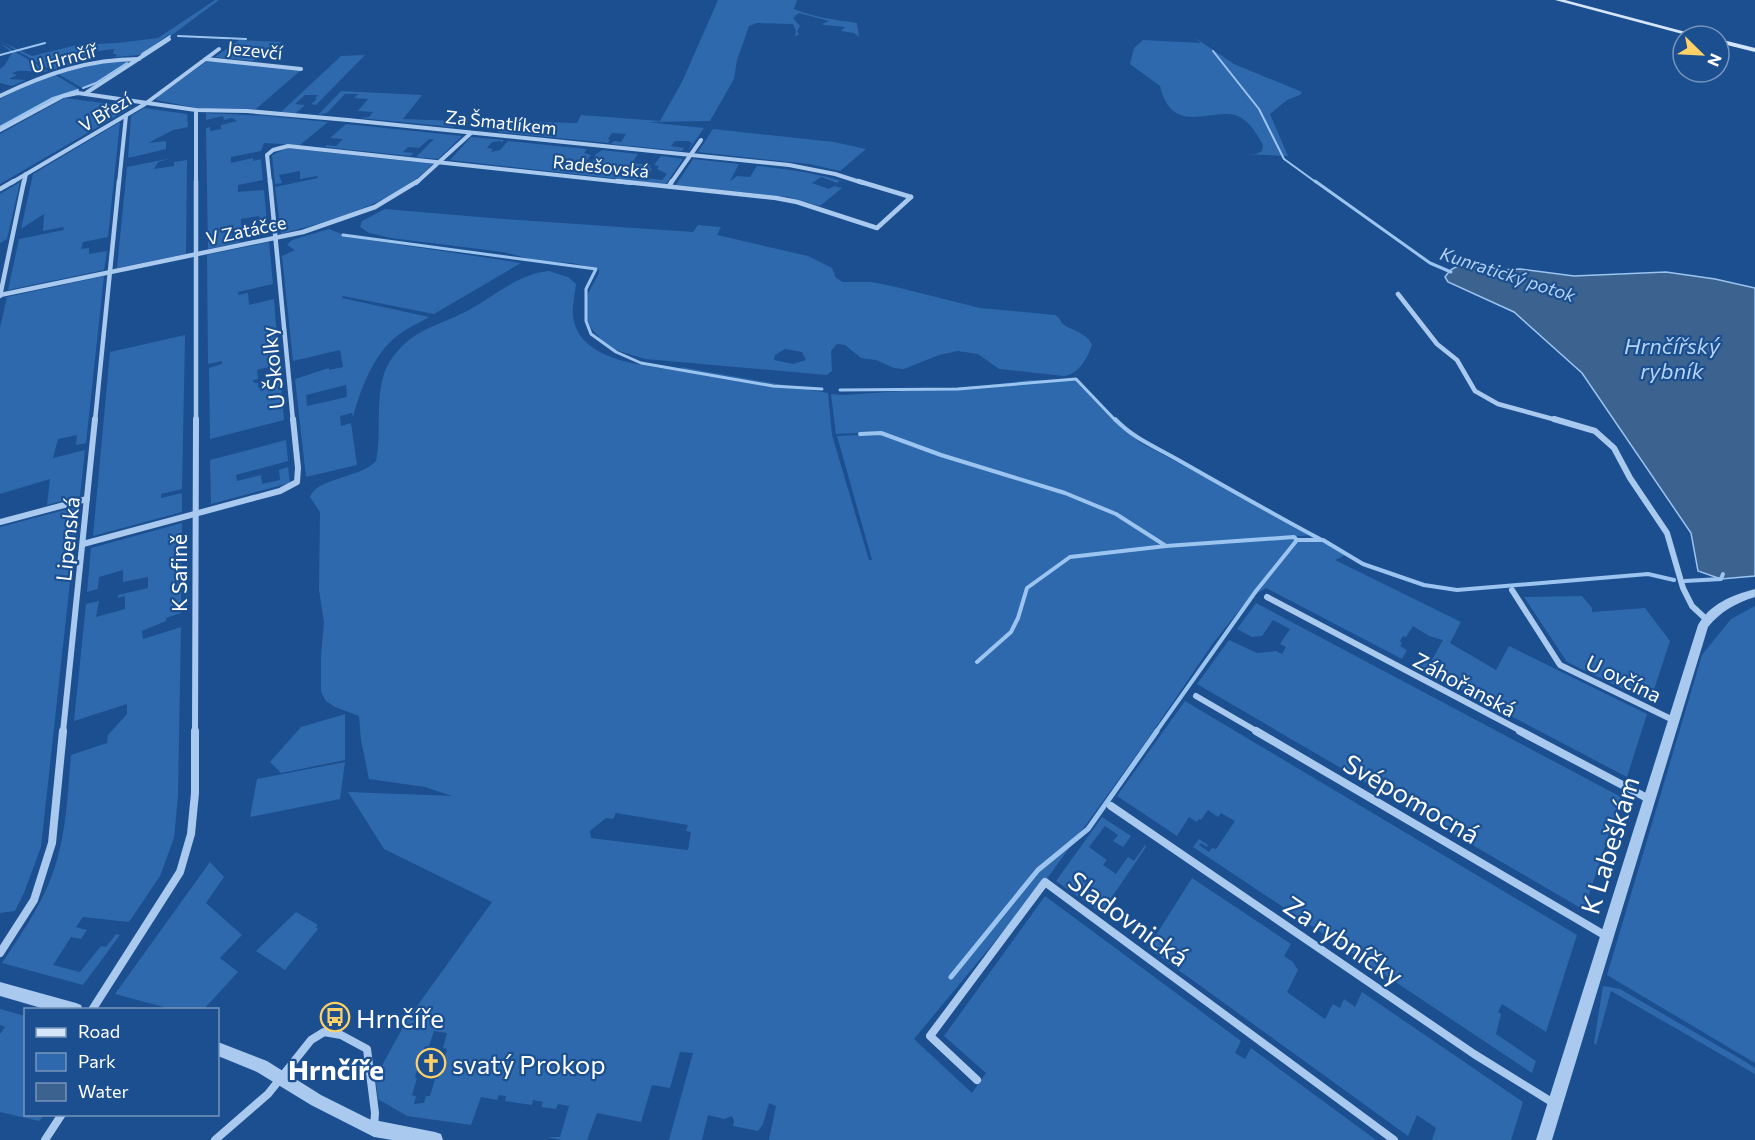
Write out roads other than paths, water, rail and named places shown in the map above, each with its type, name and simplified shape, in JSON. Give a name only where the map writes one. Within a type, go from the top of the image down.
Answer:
[{"type":"main road","points":[[1558,0],[1671,29]]},
{"type":"main road","points":[[1731,44],[1755,50]]},
{"type":"street","points":[[0,130],[63,96],[86,93],[169,39]]},
{"type":"street","name":"V Březí","points":[[0,189],[145,104],[219,49]]},
{"type":"street","name":"U Hrnčíř","points":[[0,96],[40,76],[73,66],[114,59],[139,59]]},
{"type":"street","name":"Jezevčí","points":[[206,59],[301,69]]},
{"type":"street","name":"Za Šmatlíkem","points":[[86,93],[145,104],[196,110],[247,111],[471,132],[809,168],[911,197]]},
{"type":"street","name":"K Safině","points":[[93,1008],[180,872],[191,834],[195,794],[197,512],[196,110]]},
{"type":"street","name":"Lipenská","points":[[0,953],[34,900],[52,843],[126,116]]},
{"type":"street","name":"V Zatáčce","points":[[0,296],[314,230],[383,203],[429,174],[471,132]]},
{"type":"street","points":[[669,186],[701,140]]},
{"type":"street","name":"Radešovská","points":[[273,150],[288,146],[669,186],[797,202],[877,228],[911,197]]},
{"type":"street","name":"U Školky","points":[[197,512],[280,491],[297,482],[298,468],[267,155],[273,150]]},
{"type":"street","points":[[0,296],[26,174]]},
{"type":"street","points":[[1398,294],[1437,344],[1457,360],[1475,391],[1483,397],[1498,404],[1595,431],[1614,448],[1630,478],[1667,533],[1683,588],[1692,606],[1707,620]]},
{"type":"street","points":[[0,522],[87,499]]},
{"type":"street","points":[[83,544],[197,512]]},
{"type":"street","name":"U ovčína","points":[[1512,590],[1560,665],[1673,720]]},
{"type":"street","name":"K Labeškám","points":[[1545,1140],[1699,636],[1707,620],[1718,608],[1728,602],[1755,593]]},
{"type":"street","name":"Záhořanská","points":[[1266,597],[1649,799]]},
{"type":"street","name":"Svépomocná","points":[[1196,696],[1606,936]]},
{"type":"street","name":"Za rybníčky","points":[[1111,806],[1474,1054],[1555,1105]]},
{"type":"street","name":"Sladovnická","points":[[977,1080],[930,1036],[1045,882],[1394,1140]]},
{"type":"street","points":[[0,989],[69,1008]]},
{"type":"street","points":[[215,1140],[251,1112],[283,1078],[308,1044],[321,1033],[333,1032],[367,1049],[375,1113],[374,1129]]},
{"type":"street","points":[[219,1049],[262,1066],[343,1115],[374,1129],[435,1140]]},
{"type":"street","points":[[45,1140],[61,1116]]},
{"type":"water","name":"Hrnčířský rybník","points":[[1462,265],[1574,276],[1666,272],[1755,288],[1755,576],[1721,579],[1698,571],[1691,533],[1582,373],[1514,312],[1448,282],[1445,277],[1448,272]]},
{"type":"waterway","points":[[142,54],[170,36]]},
{"type":"waterway","points":[[178,36],[246,39]]},
{"type":"waterway","points":[[0,55],[45,43]]},
{"type":"waterway","name":"Kunratický potok","points":[[1213,51],[1259,109],[1284,159],[1317,183]]},
{"type":"waterway","points":[[83,88],[96,83],[127,63]]},
{"type":"waterway","points":[[0,127],[53,98],[78,90]]},
{"type":"waterway","name":"Kunratický potok","points":[[1315,181],[1430,263],[1451,272]]},
{"type":"waterway","points":[[343,235],[596,269],[586,289],[586,321],[591,334],[616,352],[641,363],[773,386],[822,389]]},
{"type":"waterway","points":[[840,390],[958,389],[1076,379],[1116,421]]},
{"type":"waterway","points":[[1115,419],[1146,442],[1320,539]]},
{"type":"waterway","points":[[860,434],[881,433],[941,455],[1065,493],[1116,514],[1166,546]]},
{"type":"waterway","points":[[1166,546],[1294,537],[1297,540]]},
{"type":"waterway","points":[[1156,732],[1256,591],[1297,540]]},
{"type":"waterway","points":[[1297,540],[1323,540],[1363,564],[1424,585],[1457,590],[1648,574],[1674,580]]},
{"type":"waterway","points":[[977,662],[1011,632],[1027,588],[1070,557],[1166,546]]},
{"type":"waterway","points":[[1685,581],[1721,579],[1723,574]]},
{"type":"waterway","points":[[951,977],[1038,870],[1088,829],[1157,731]]},
{"type":"place","name":"Hrnčíře","points":[[335,1017]]},
{"type":"place","name":"svatý Prokop","points":[[431,1063]]},
{"type":"district","name":"Hrnčíře","points":[[336,1069]]}]
